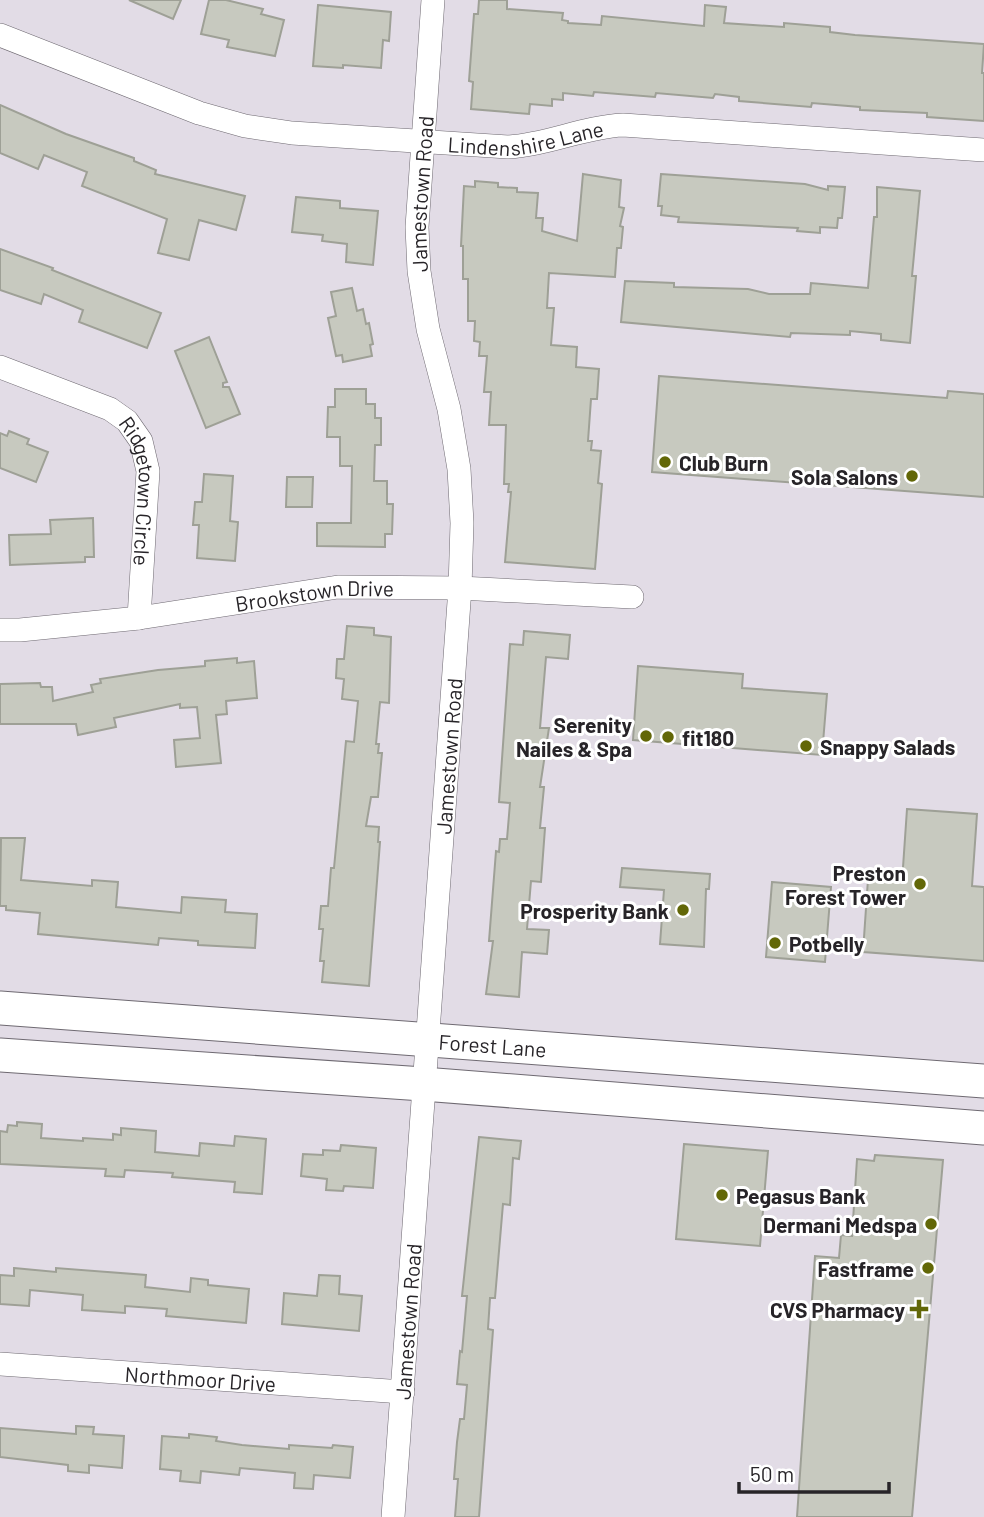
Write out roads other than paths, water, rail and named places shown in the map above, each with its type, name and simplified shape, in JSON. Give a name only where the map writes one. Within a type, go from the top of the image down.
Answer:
[{"type":"main road","name":"Forest Lane","points":[[3,1008],[984,1081]]},
{"type":"main road","points":[[3,1008],[2,1055],[423,1084],[984,1128]]},
{"type":"main road","points":[[638,1101],[640,1056]]},
{"type":"street","name":"Jamestown Road","points":[[393,1517],[460,588],[462,523],[459,469],[449,409],[428,329],[419,271],[417,227],[433,0]]},
{"type":"street","name":"Lindenshire Lane","points":[[0,35],[199,113],[245,126],[292,133],[508,147],[532,146],[602,126],[623,125],[984,150]]},
{"type":"street","name":"Ridgetown Circle","points":[[0,367],[110,409],[127,421],[141,442],[148,471],[139,618]]},
{"type":"street","name":"Brookstown Drive","points":[[0,630],[139,618],[338,587],[460,588],[632,597]]},
{"type":"street","name":"Northmoor Drive","points":[[0,1364],[403,1392]]},
{"type":"place","name":"Club Burn","points":[[665,462]]},
{"type":"place","name":"Sola Salons","points":[[912,476]]},
{"type":"place","name":"Serenity Nailes & Spa","points":[[646,736]]},
{"type":"place","name":"fit180","points":[[668,737]]},
{"type":"place","name":"Snappy Salads","points":[[806,746]]},
{"type":"place","name":"Preston Forest Tower","points":[[920,884]]},
{"type":"place","name":"Prosperity Bank","points":[[683,910]]},
{"type":"place","name":"Potbelly","points":[[775,943]]},
{"type":"place","name":"Pegasus Bank","points":[[722,1195]]},
{"type":"place","name":"Dermani Medspa","points":[[931,1224]]},
{"type":"place","name":"Fastframe","points":[[928,1268]]},
{"type":"place","name":"CVS Pharmacy","points":[[919,1309]]}]
